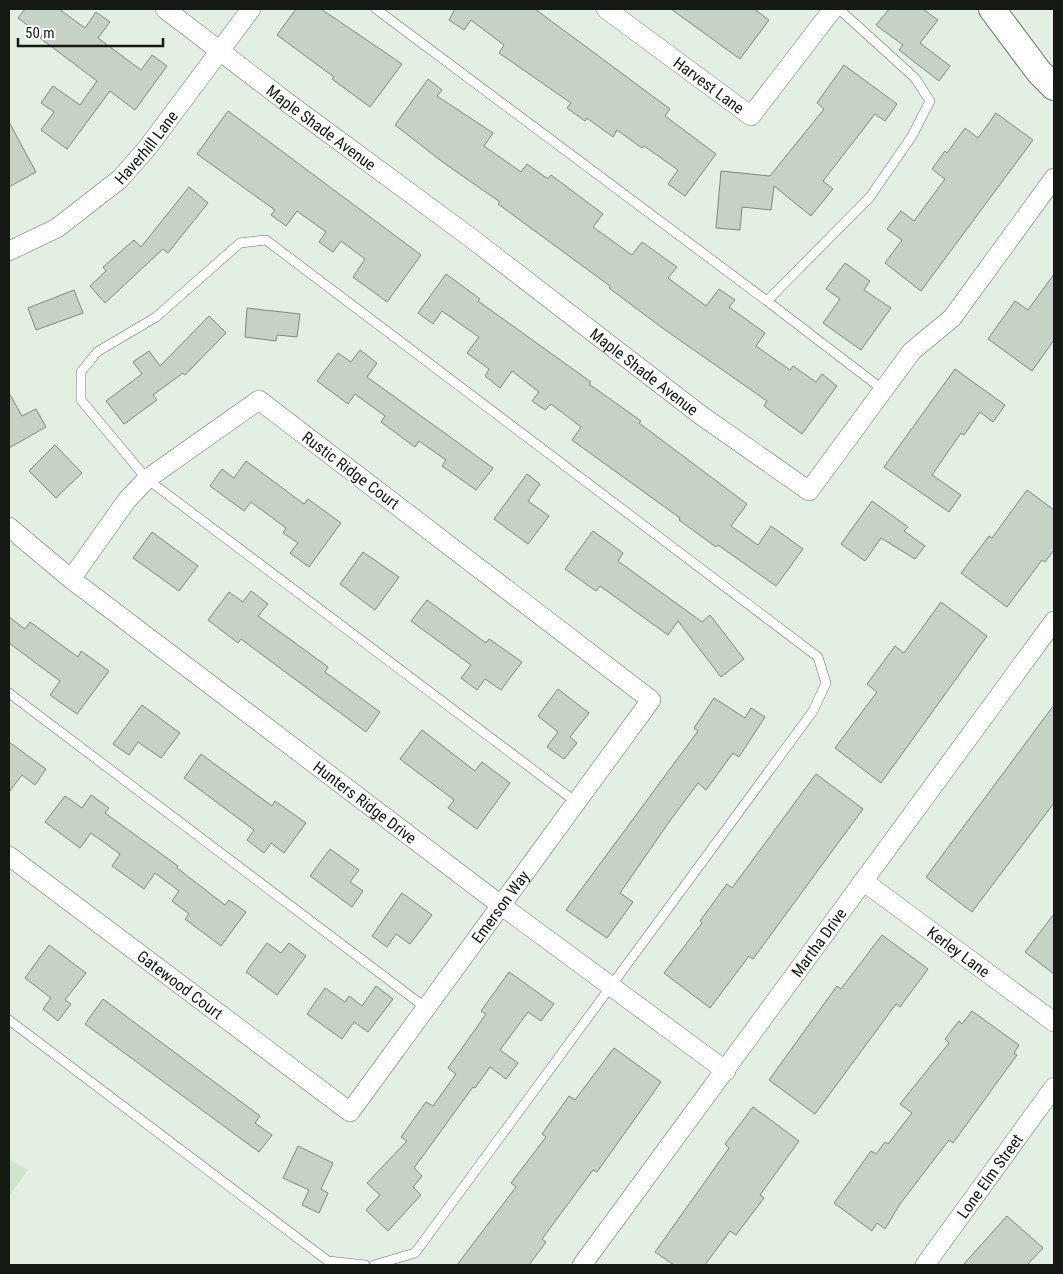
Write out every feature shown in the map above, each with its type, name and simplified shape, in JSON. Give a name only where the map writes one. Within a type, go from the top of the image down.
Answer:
[{"type":"street","name":"Maple Shade Avenue","points":[[165,9],[471,238],[702,416],[809,491],[882,389],[912,351],[952,318],[1054,178]]},
{"type":"street","name":"Haverhill Lane","points":[[9,251],[57,228],[120,179],[148,147],[251,9]]},
{"type":"street","name":"Harvest Lane","points":[[606,9],[751,116],[833,9]]},
{"type":"street","points":[[992,9],[1039,72],[1054,86]]},
{"type":"street","name":"Rustic Ridge Court","points":[[71,579],[127,500],[147,479],[259,400],[651,700]]},
{"type":"street","name":"Hunters Ridge Drive","points":[[9,527],[71,579],[502,906],[726,1071]]},
{"type":"street","name":"Martha Drive","points":[[582,1265],[1054,621]]},
{"type":"street","name":"Emerson Way","points":[[350,1112],[651,700]]},
{"type":"street","name":"Gatewood Court","points":[[9,856],[350,1112]]},
{"type":"street","name":"Kerley Lane","points":[[863,881],[1054,1022]]},
{"type":"street","name":"Lone Elm Street","points":[[925,1265],[1054,1087]]},
{"type":"lane","points":[[376,9],[882,389]]},
{"type":"lane","points":[[767,301],[870,197],[912,136],[930,101],[915,78],[839,9]]},
{"type":"lane","points":[[374,1265],[415,1253],[813,711],[826,683],[818,657],[266,240],[240,243],[156,318],[97,352],[82,372],[81,400],[147,479],[576,802]]},
{"type":"lane","points":[[9,693],[426,1008]]},
{"type":"lane","points":[[9,1020],[328,1261],[365,1265]]},
{"type":"shaded area","points":[[9,1159],[28,1170],[9,1196]]},
{"type":"building","points":[[25,9],[59,9],[85,28],[96,12],[110,22],[98,38],[141,70],[152,55],[167,66],[135,110],[110,91],[67,149],[41,130],[54,112],[41,103],[53,86],[80,105],[97,81],[40,38],[42,36],[18,18]]},
{"type":"building","points":[[296,9],[321,9],[402,64],[370,107],[332,79],[334,77],[277,35]]},
{"type":"building","points":[[455,9],[535,9],[670,109],[665,116],[716,154],[685,196],[668,184],[678,170],[617,130],[613,137],[587,118],[585,121],[567,108],[571,103],[499,53],[504,45],[471,20],[464,30],[449,20]]},
{"type":"building","points":[[671,9],[754,9],[769,20],[740,59]]},
{"type":"building","points":[[889,9],[923,9],[938,20],[920,43],[950,66],[939,81],[899,50],[903,45],[876,25]]},
{"type":"building","points":[[844,65],[897,104],[885,121],[875,114],[823,181],[833,189],[811,216],[774,186],[771,210],[742,207],[740,230],[716,228],[721,171],[770,176],[824,109],[817,103]]},
{"type":"building","points":[[428,79],[442,90],[437,96],[493,133],[484,146],[521,172],[527,164],[548,179],[551,175],[603,214],[593,227],[632,255],[642,242],[677,267],[668,278],[706,306],[719,289],[735,300],[729,307],[765,333],[756,346],[790,370],[793,366],[816,382],[822,374],[837,386],[802,434],[764,406],[767,401],[661,327],[609,288],[610,286],[498,204],[500,202],[444,163],[395,125]]},
{"type":"building","points":[[228,111],[421,255],[387,302],[353,277],[365,259],[341,241],[333,252],[319,242],[326,232],[297,211],[286,226],[271,215],[275,210],[197,154]]},
{"type":"building","points":[[996,113],[1033,140],[921,291],[885,263],[902,240],[887,229],[901,211],[914,221],[945,179],[932,169],[945,151],[947,153],[965,128],[978,138]]},
{"type":"building","points":[[9,122],[36,172],[9,187]]},
{"type":"building","points":[[189,187],[208,203],[168,253],[163,249],[105,303],[90,286],[106,271],[103,267],[134,240],[141,247]]},
{"type":"building","points":[[845,263],[870,281],[864,290],[891,308],[861,350],[823,323],[840,299],[826,289]]},
{"type":"building","points":[[446,274],[480,299],[478,301],[591,382],[589,384],[641,421],[639,423],[747,504],[731,526],[758,545],[771,526],[803,549],[776,586],[718,545],[716,547],[679,520],[680,518],[572,440],[581,427],[551,404],[545,410],[532,401],[539,392],[512,371],[500,388],[485,376],[489,369],[467,353],[479,337],[442,311],[433,324],[418,313]]},
{"type":"building","points":[[1054,274],[1054,340],[1032,371],[988,339],[1015,301],[1028,310]]},
{"type":"building","points":[[74,290],[83,313],[36,330],[28,308]]},
{"type":"building","points":[[247,308],[300,314],[297,337],[277,335],[276,341],[245,337]]},
{"type":"building","points":[[209,316],[226,333],[185,375],[183,373],[153,395],[157,400],[124,424],[106,401],[142,374],[133,362],[149,351],[160,366]]},
{"type":"building","points":[[360,350],[377,363],[367,377],[493,468],[476,490],[442,466],[446,460],[419,441],[415,447],[381,422],[385,416],[355,394],[348,404],[317,381],[338,353],[351,362]]},
{"type":"building","points":[[955,369],[1005,405],[993,422],[980,412],[964,435],[961,433],[932,475],[961,495],[949,512],[884,467]]},
{"type":"building","points":[[9,393],[22,416],[36,409],[46,427],[9,448]]},
{"type":"building","points":[[55,445],[82,473],[56,498],[29,471]]},
{"type":"building","points":[[246,461],[304,504],[308,499],[341,523],[309,567],[290,553],[298,543],[283,533],[286,528],[251,502],[244,511],[210,486],[222,469],[234,478]]},
{"type":"building","points":[[527,474],[540,484],[528,501],[549,516],[528,544],[494,519]]},
{"type":"building","points":[[1027,490],[1054,510],[1054,550],[1045,562],[1042,560],[1007,607],[961,573],[989,536],[992,538]]},
{"type":"building","points":[[872,501],[908,527],[904,531],[925,546],[915,559],[881,538],[865,561],[841,544]]},
{"type":"building","points":[[593,531],[623,553],[618,561],[702,622],[710,615],[744,659],[721,677],[678,621],[668,635],[600,586],[596,591],[565,569]]},
{"type":"building","points":[[152,532],[198,566],[179,591],[133,558]]},
{"type":"building","points":[[363,552],[399,577],[375,610],[340,584]]},
{"type":"building","points":[[251,591],[268,604],[258,616],[328,667],[325,672],[380,712],[366,732],[241,639],[238,643],[208,620],[229,592],[243,602]]},
{"type":"building","points":[[427,600],[486,643],[489,639],[522,662],[501,690],[485,679],[477,690],[461,678],[471,665],[411,621]]},
{"type":"building","points":[[941,602],[987,636],[881,783],[835,748],[877,692],[867,684],[895,646],[904,653]]},
{"type":"building","points":[[9,617],[25,629],[30,622],[78,657],[81,651],[109,671],[77,714],[50,695],[60,681],[9,643]]},
{"type":"building","points":[[558,689],[589,713],[570,737],[577,743],[564,759],[547,747],[558,732],[538,716]]},
{"type":"building","points":[[714,698],[745,718],[751,708],[765,717],[739,757],[733,753],[706,790],[698,783],[669,822],[620,893],[633,902],[607,938],[566,910],[698,731],[694,728]]},
{"type":"building","points":[[142,705],[180,733],[161,758],[138,742],[129,755],[113,744]]},
{"type":"building","points":[[1054,705],[1054,803],[972,912],[926,877]]},
{"type":"building","points":[[422,730],[475,771],[482,762],[510,783],[477,829],[448,808],[454,800],[400,759]]},
{"type":"building","points":[[9,742],[46,769],[35,785],[22,775],[9,792]]},
{"type":"building","points":[[201,754],[272,806],[275,801],[306,823],[284,853],[271,843],[264,853],[247,840],[254,830],[184,778]]},
{"type":"building","points":[[816,774],[863,809],[753,959],[749,956],[710,1008],[664,973],[702,923],[700,921],[727,884],[732,888]]},
{"type":"building","points":[[91,795],[109,808],[105,813],[178,866],[177,868],[225,905],[229,900],[246,912],[221,946],[185,919],[189,914],[172,901],[179,891],[155,873],[144,889],[112,866],[120,854],[91,833],[80,848],[45,822],[65,796],[82,808]]},
{"type":"building","points":[[330,849],[359,870],[350,882],[363,891],[352,907],[310,876]]},
{"type":"building","points":[[402,893],[432,915],[410,944],[396,934],[387,947],[372,936]]},
{"type":"building","points":[[1054,914],[1054,974],[1025,952]]},
{"type":"building","points":[[882,935],[928,969],[900,1007],[896,1004],[815,1114],[769,1080],[837,986],[841,989]]},
{"type":"building","points":[[267,943],[281,953],[289,943],[306,956],[277,995],[246,972]]},
{"type":"building","points":[[49,945],[86,973],[65,1000],[71,1004],[58,1021],[43,1009],[51,998],[25,978]]},
{"type":"building","points":[[509,972],[554,1004],[541,1021],[528,1012],[500,1050],[518,1063],[506,1079],[490,1067],[475,1088],[473,1087],[414,1168],[422,1176],[413,1187],[421,1195],[388,1231],[366,1210],[380,1195],[367,1183],[407,1141],[401,1137],[426,1102],[433,1106],[456,1074],[448,1068],[486,1014],[481,1011]]},
{"type":"building","points":[[376,986],[393,999],[368,1032],[354,1022],[342,1039],[307,1014],[325,988],[345,1002],[349,996],[362,1006]]},
{"type":"building","points":[[103,999],[260,1116],[255,1123],[272,1135],[259,1152],[85,1024]]},
{"type":"building","points":[[972,1011],[1019,1045],[1014,1053],[1017,1055],[953,1143],[949,1140],[900,1204],[885,1229],[877,1223],[872,1231],[834,1203],[871,1151],[876,1154],[885,1142],[888,1144],[912,1113],[900,1104],[949,1043],[945,1039],[959,1021],[962,1024]]},
{"type":"building","points":[[614,1048],[661,1082],[597,1172],[593,1170],[542,1239],[546,1242],[529,1265],[457,1265],[516,1187],[511,1183],[546,1137],[542,1134],[569,1096],[575,1100]]},
{"type":"building","points":[[753,1107],[799,1141],[760,1195],[764,1198],[736,1235],[730,1231],[705,1265],[674,1265],[655,1252],[729,1148],[725,1144]]},
{"type":"building","points":[[298,1146],[333,1163],[321,1189],[328,1193],[319,1213],[302,1205],[309,1190],[283,1178]]},
{"type":"building","points":[[1007,1216],[1043,1248],[1027,1265],[963,1265]]}]
